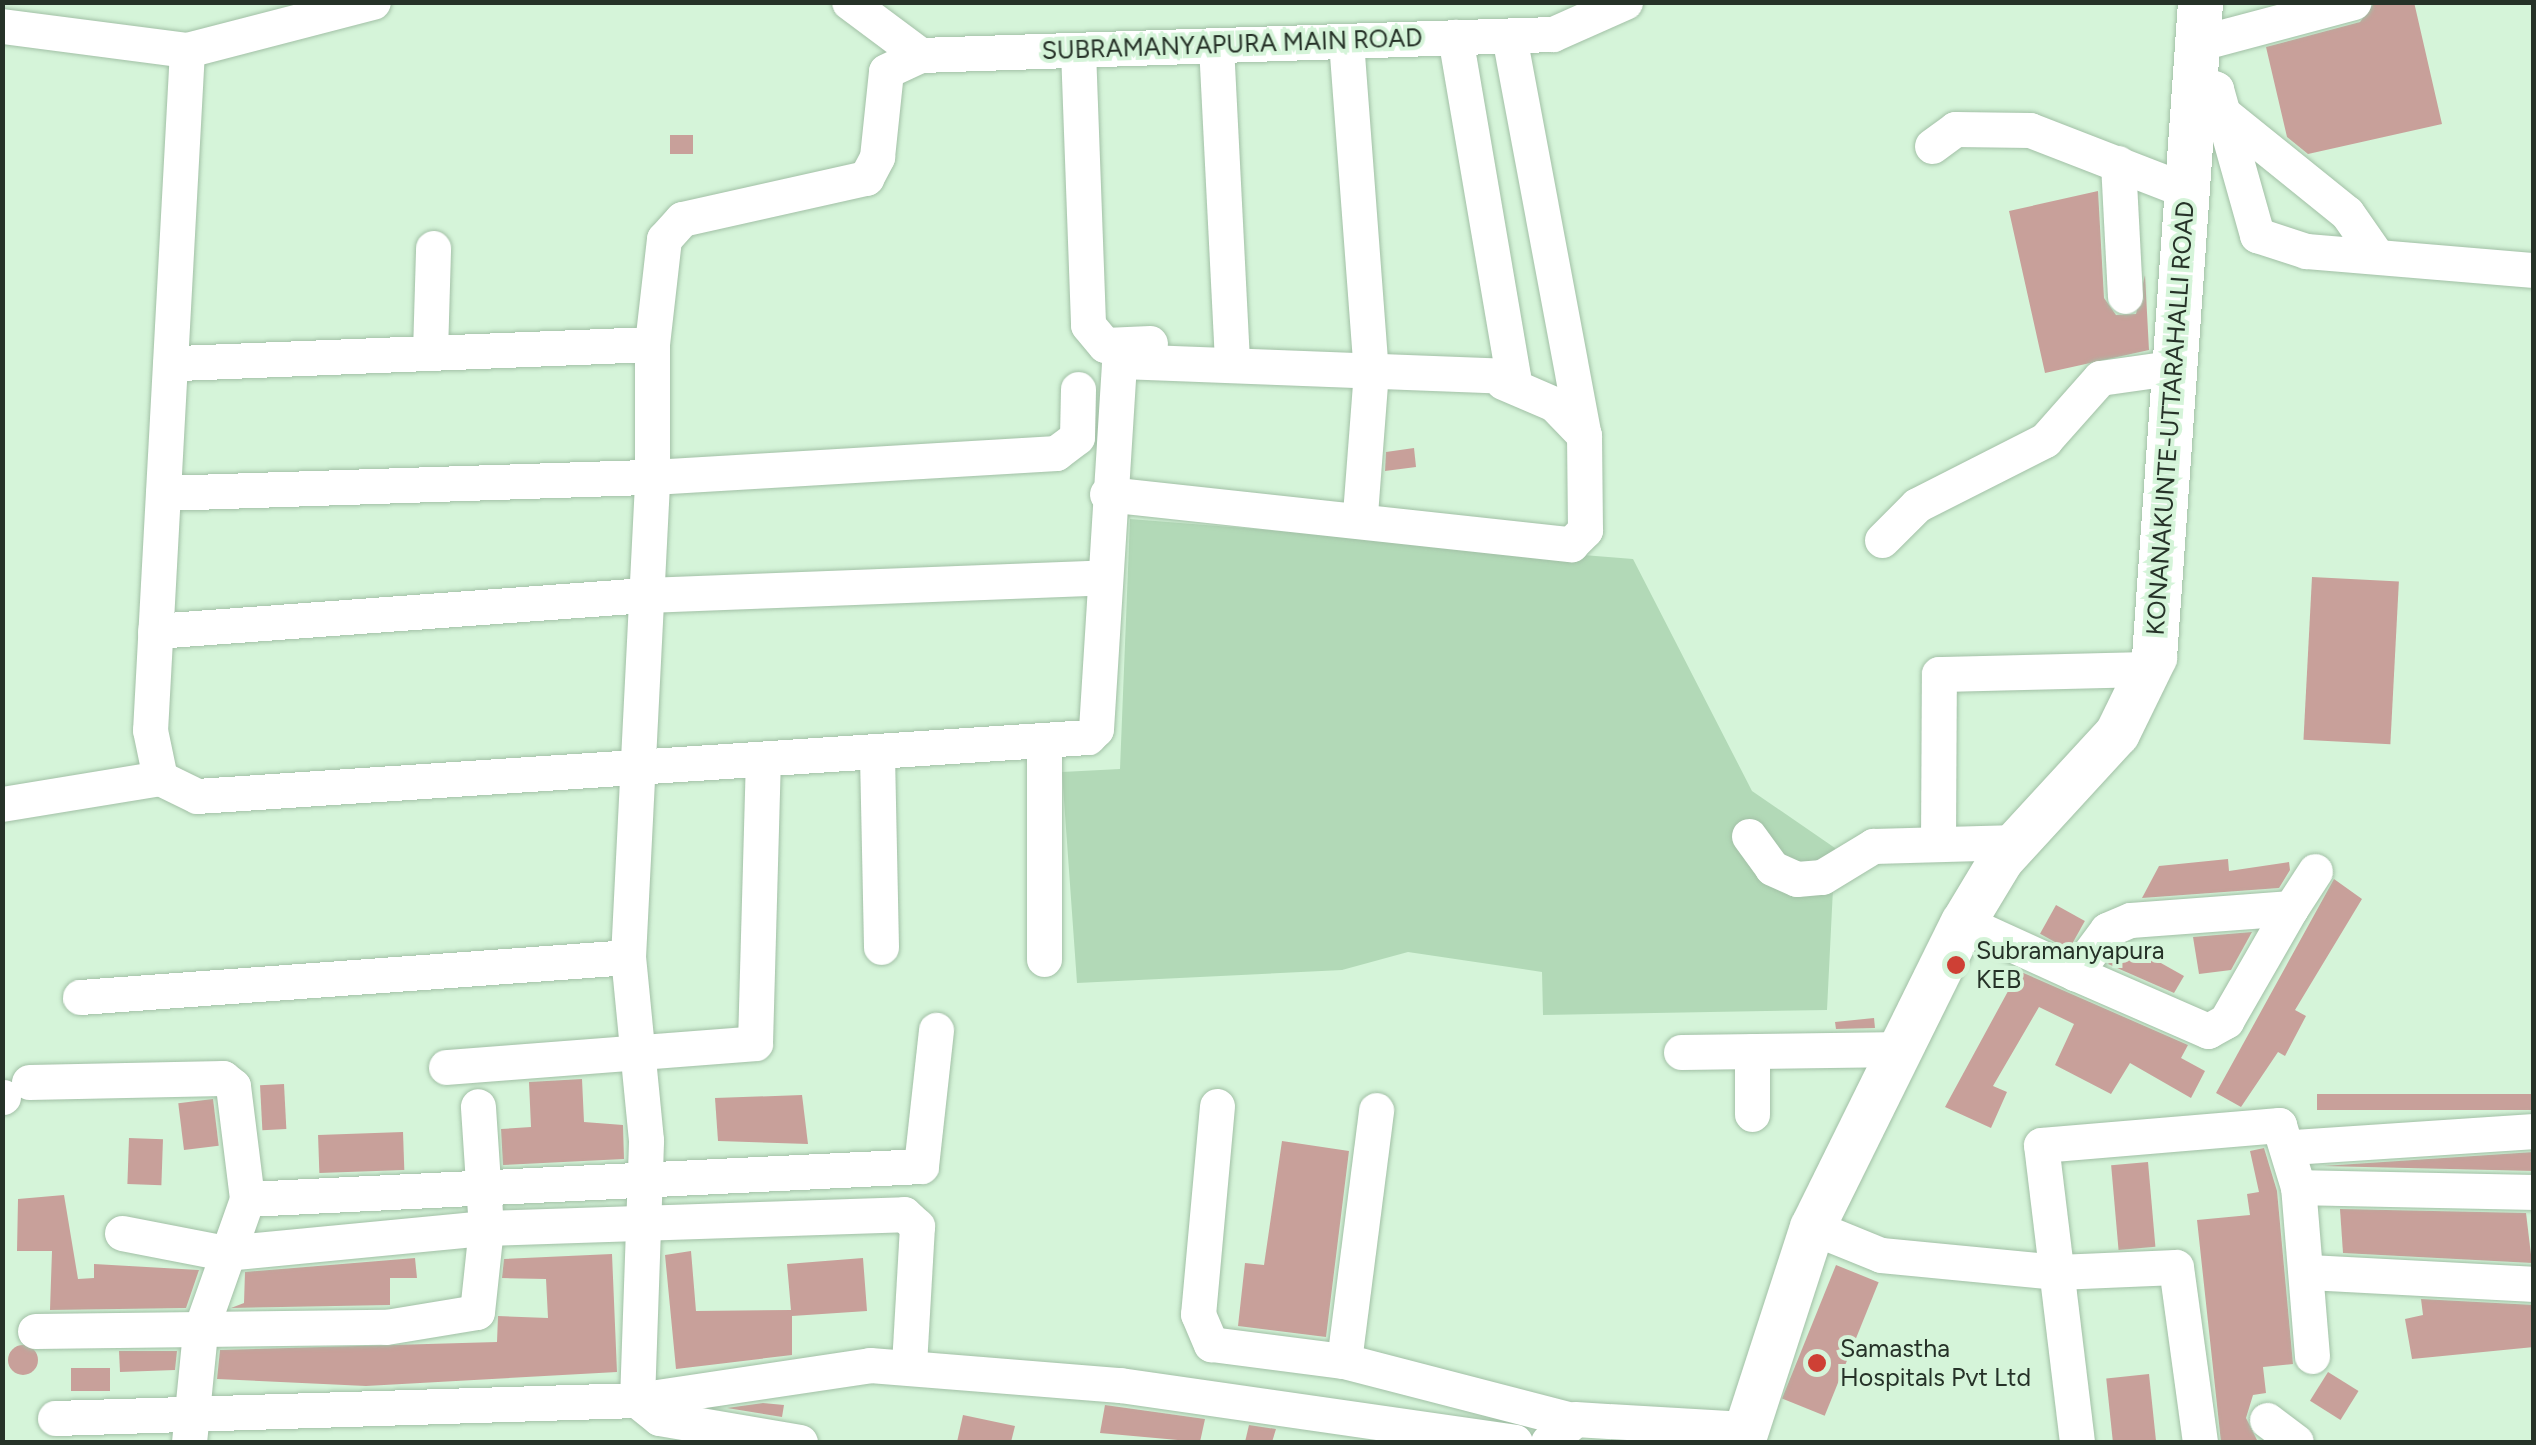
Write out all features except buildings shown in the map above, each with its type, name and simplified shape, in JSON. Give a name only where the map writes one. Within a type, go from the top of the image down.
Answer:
[{"type":"main road","name":"KONANAKUNTE-UTTARAHALLI ROAD","points":[[1744,1436],[1812,1227],[1904,1049],[1963,922],[2016,842],[2117,733],[2149,669],[2185,190],[2204,60]]},
{"type":"street","points":[[2,26],[56,39],[187,50],[373,2]]},
{"type":"street","points":[[637,1400],[644,1056],[629,1029],[631,771],[652,477],[652,344],[664,239],[682,219],[849,189],[866,178],[877,156],[886,70],[920,55],[849,2]]},
{"type":"street","name":"SUBRAMANYAPURA MAIN ROAD","points":[[920,55],[1552,34],[1625,2]]},
{"type":"street","points":[[2204,60],[2354,2]]},
{"type":"street","points":[[1107,494],[1360,515],[1570,544],[1584,530],[1584,435],[1508,36]]},
{"type":"street","points":[[1455,37],[1515,366],[1503,382]]},
{"type":"street","points":[[1346,40],[1371,370],[1360,515]]},
{"type":"street","points":[[1216,45],[1232,349]]},
{"type":"street","points":[[160,778],[150,730],[187,50]]},
{"type":"street","points":[[1078,50],[1094,340],[1232,349],[1371,370],[1503,382],[1554,404],[1584,435]]},
{"type":"street","points":[[2204,60],[2257,235],[2306,251],[2534,270]]},
{"type":"street","points":[[2204,60],[2346,212],[2377,256]]},
{"type":"street","points":[[1932,146],[1955,129],[1989,124],[2118,163],[2185,190]]},
{"type":"street","points":[[2118,163],[2124,296]]},
{"type":"street","points":[[430,352],[433,248]]},
{"type":"street","points":[[170,363],[652,344]]},
{"type":"street","points":[[2,804],[160,778],[197,796],[1044,743],[1096,729],[1107,494],[1119,362],[1232,349]]},
{"type":"street","points":[[1882,540],[1916,504],[2045,440],[2100,378],[2170,368]]},
{"type":"street","points":[[163,493],[652,477],[1056,454],[1077,438],[1078,389]]},
{"type":"street","points":[[155,632],[644,595],[1103,577]]},
{"type":"street","points":[[1938,844],[1939,674],[2149,669]]},
{"type":"street","points":[[1044,743],[1044,958]]},
{"type":"street","points":[[878,754],[880,947]]},
{"type":"street","points":[[446,1067],[644,1056],[754,1042],[763,762]]},
{"type":"street","points":[[1749,836],[1772,868],[1797,879],[1822,877],[1873,846],[2016,842]]},
{"type":"street","points":[[1963,922],[2215,1030],[2314,871]]},
{"type":"street","points":[[2075,973],[2107,930],[2130,920],[2291,908]]},
{"type":"street","points":[[80,997],[628,957]]},
{"type":"street","points":[[909,1366],[912,1218],[921,1166],[930,1156],[936,1030]]},
{"type":"street","points":[[1681,1052],[1904,1049]]},
{"type":"street","points":[[1752,1051],[1752,1114]]},
{"type":"street","points":[[11,1092],[223,1078],[232,1086],[247,1198],[200,1332],[192,1426]]},
{"type":"street","points":[[34,1330],[200,1332],[450,1323],[482,1306],[486,1228],[478,1106]]},
{"type":"street","points":[[1217,1106],[1203,1334],[1211,1344],[1344,1361],[1560,1431],[1744,1436]]},
{"type":"street","points":[[1344,1361],[1376,1110]]},
{"type":"street","points":[[2077,1442],[2057,1272],[2037,1158],[2050,1140],[2279,1124],[2293,1147],[2312,1356]]},
{"type":"street","points":[[2293,1147],[2534,1131]]},
{"type":"street","points":[[247,1198],[921,1166]]},
{"type":"street","points":[[2298,1187],[2534,1192]]},
{"type":"street","points":[[122,1233],[225,1254],[486,1228],[642,1220],[912,1218]]},
{"type":"street","points":[[1812,1227],[1881,1256],[2057,1272],[2176,1266],[2200,1442]]},
{"type":"street","points":[[2307,1272],[2534,1284]]},
{"type":"street","points":[[55,1418],[192,1426],[637,1400],[909,1366],[1286,1406],[1515,1442]]},
{"type":"street","points":[[637,1400],[659,1418],[800,1442]]},
{"type":"street","points":[[2267,1420],[2296,1442]]},
{"type":"green space","points":[[1130,519],[1633,559],[1752,791],[1835,848],[1827,1010],[1543,1015],[1542,972],[1408,952],[1342,970],[1077,983],[1062,772],[1120,769]]},
{"type":"place","name":"Subramanyapura KEB","points":[[1956,965]]},
{"type":"place","name":"Samastha Hospitals Pvt Ltd","points":[[1817,1363]]}]
